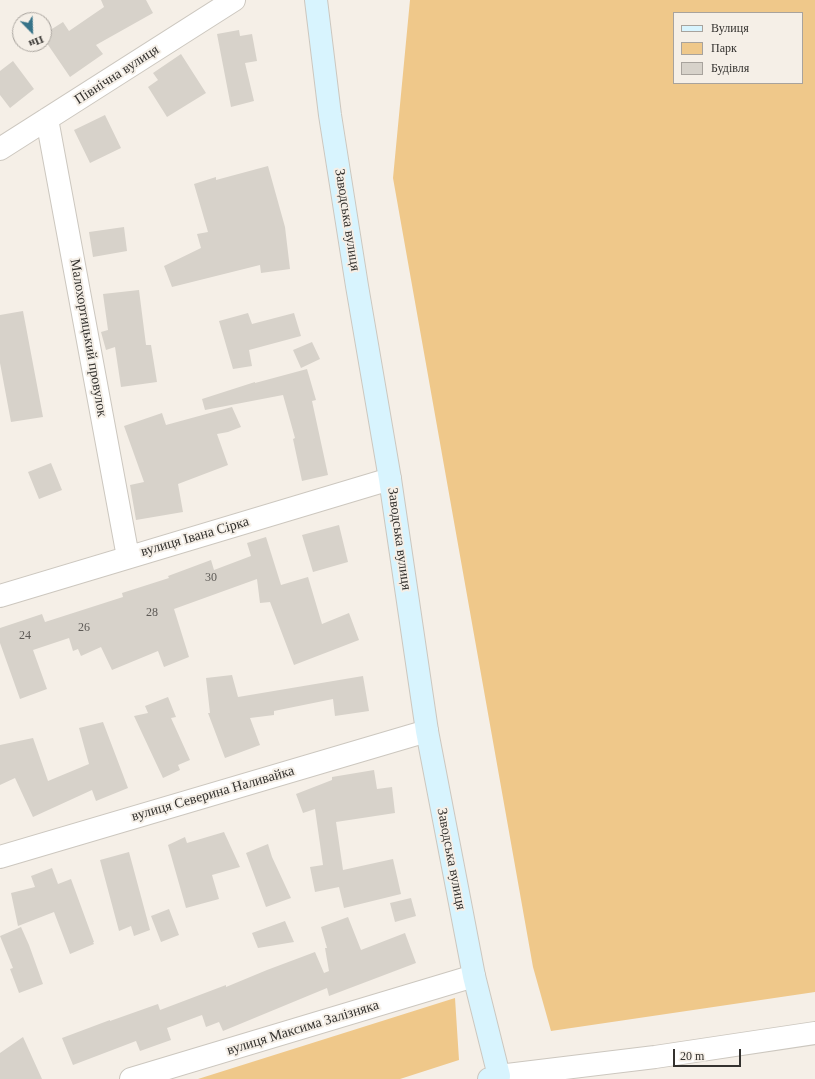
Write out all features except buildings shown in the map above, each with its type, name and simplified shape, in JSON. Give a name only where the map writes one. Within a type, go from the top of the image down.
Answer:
[{"type":"main road","name":"Заводська вулиця","points":[[316,0],[331,123],[390,479],[427,731],[474,976],[496,1078]]},
{"type":"street","name":"Північна вулиця","points":[[0,149],[234,0]]},
{"type":"street","name":"Малохортицький провулок","points":[[47,119],[128,557]]},
{"type":"street","name":"вулиця Івана Сірка","points":[[0,596],[390,479]]},
{"type":"street","name":"вулиця Северина Наливайка","points":[[0,856],[427,731]]},
{"type":"street","name":"вулиця Максима Залізняка","points":[[131,1079],[474,976]]},
{"type":"street","points":[[496,1078],[655,1057],[815,1033]]},
{"type":"green space","points":[[410,0],[815,0],[815,992],[551,1031],[533,967],[393,178]]},
{"type":"green space","points":[[455,998],[459,1060],[400,1079],[198,1079]]}]
